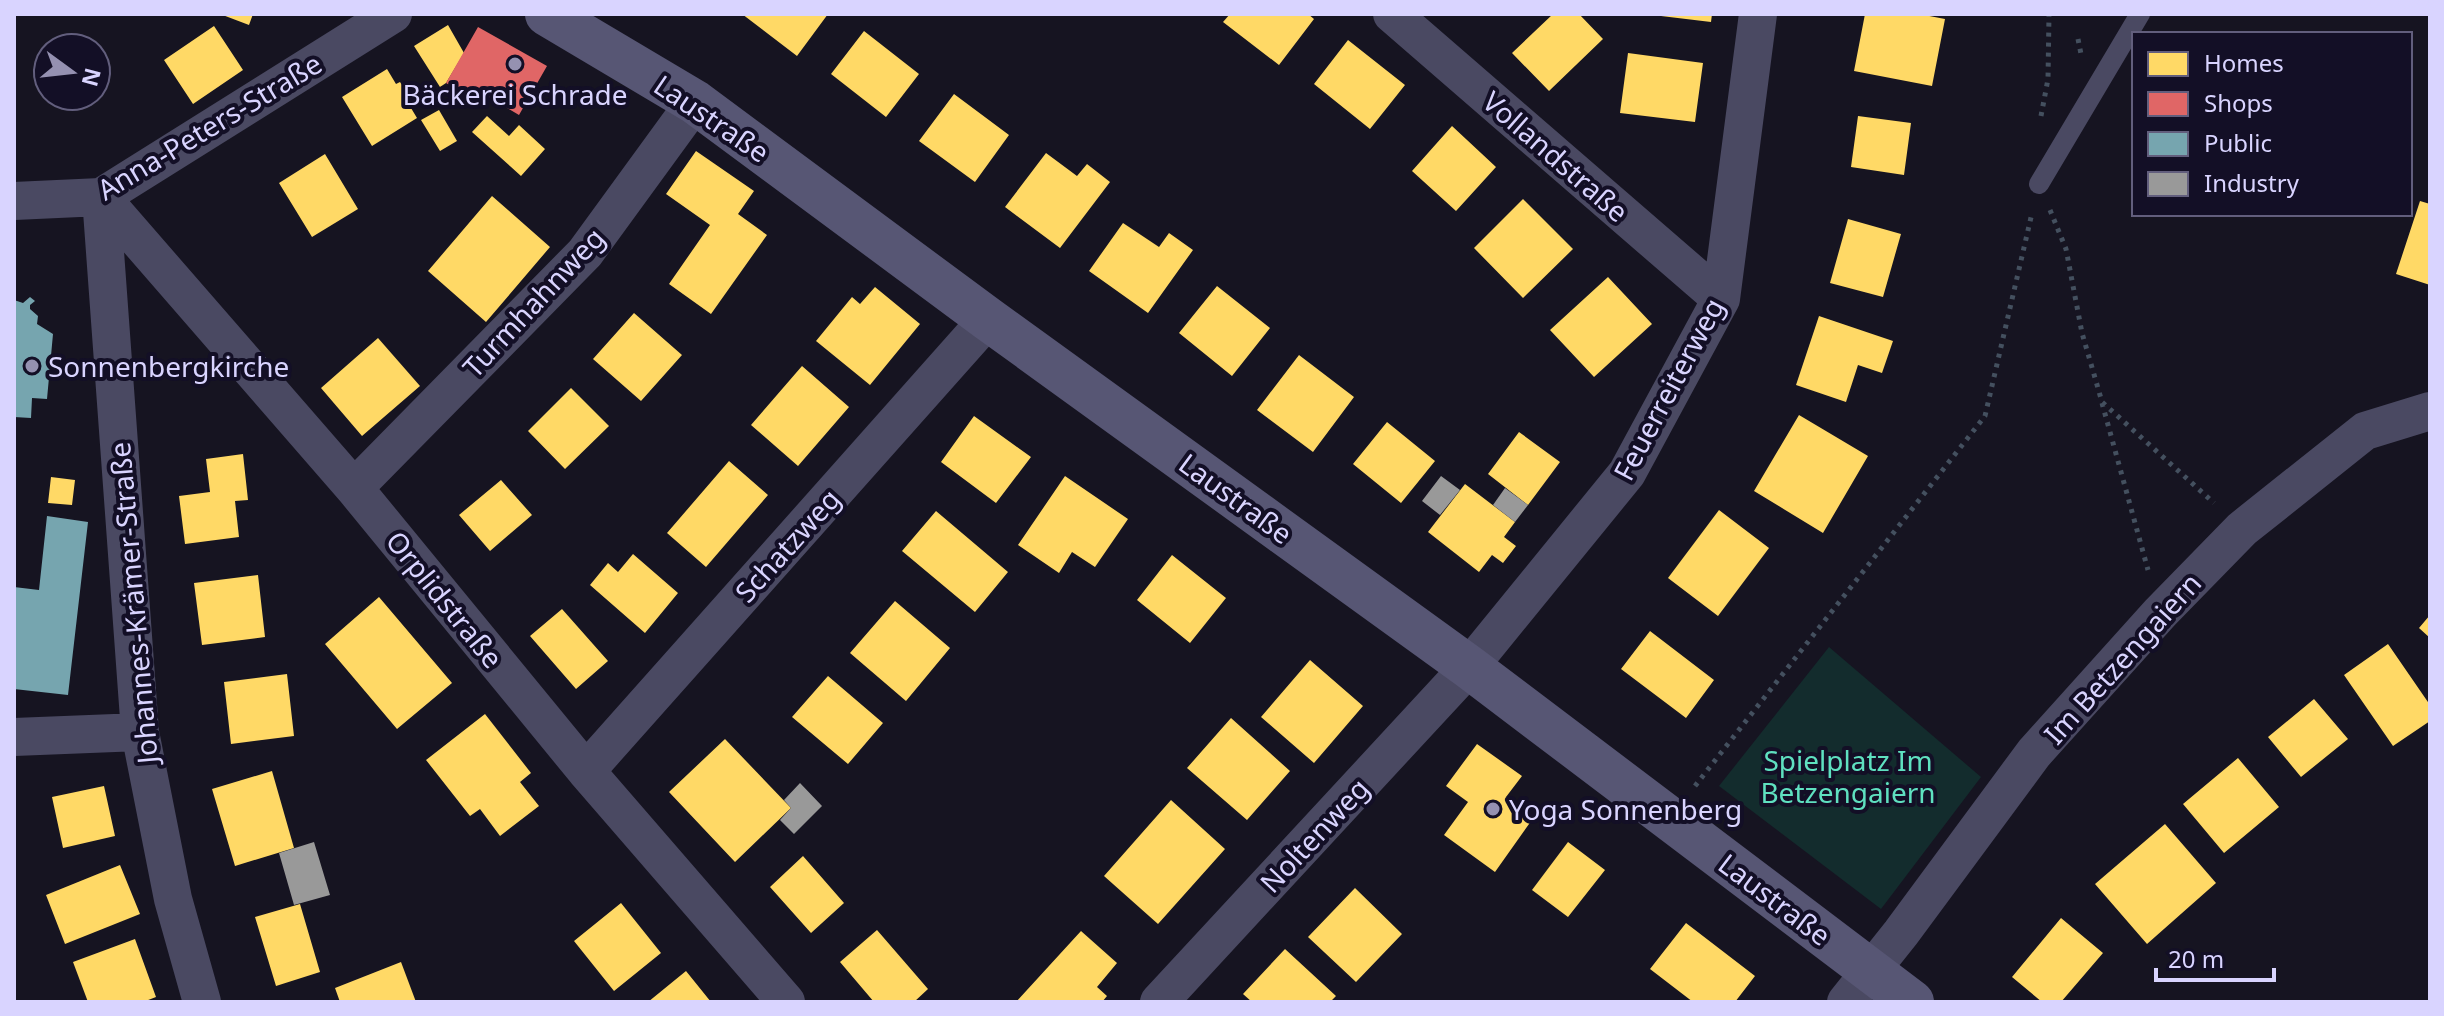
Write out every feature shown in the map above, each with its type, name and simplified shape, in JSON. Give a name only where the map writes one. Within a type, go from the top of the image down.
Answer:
[{"type":"street","name":"Anna-Peters-Straße","points":[[14,201],[101,197],[393,14]]},
{"type":"street","name":"Laustraße","points":[[547,14],[695,102],[988,319],[1469,667],[1668,819],[1858,987],[1912,1002]]},
{"type":"street","name":"Vollandstraße","points":[[1392,14],[1721,299]]},
{"type":"street","name":"Feuerreiterweg","points":[[1469,667],[1627,473],[1721,299],[1758,14]]},
{"type":"street","name":"Turmhahnweg","points":[[354,488],[585,253],[695,102]]},
{"type":"street","name":"Orplidstraße","points":[[101,197],[354,488],[586,771],[786,1002]]},
{"type":"street","name":"Johannes-Krämer-Straße","points":[[101,197],[140,732],[173,899],[202,1002]]},
{"type":"street","name":"Schatzweg","points":[[586,771],[988,319]]},
{"type":"street","name":"Im Betzengaiern","points":[[1858,987],[2034,753],[2160,613],[2242,529],[2365,431],[2430,411]]},
{"type":"street","name":"Noltenweg","points":[[1159,1002],[1469,667]]},
{"type":"street","points":[[14,737],[140,732]]},
{"type":"lane","points":[[2039,184],[2140,14]]},
{"type":"path","points":[[1668,819],[1985,416],[2039,184],[2037,141],[2048,79],[2049,14]]},
{"type":"path","points":[[2039,184],[2066,249],[2082,333],[2160,613]]},
{"type":"path","points":[[2102,402],[2242,529]]},
{"type":"green space","name":"Spielplatz Im Betzengaiern","points":[[1829,647],[1981,777],[1881,909],[1719,786]]},
{"type":"building: Homes","points":[[220,14],[253,14],[249,25]]},
{"type":"building: Homes","points":[[742,14],[828,14],[797,56]]},
{"type":"building: Homes","points":[[1230,14],[1308,14],[1314,19],[1279,65],[1223,22]]},
{"type":"building: Homes","points":[[1553,14],[1579,14],[1603,39],[1549,91],[1512,53]]},
{"type":"building: Homes","points":[[1661,14],[1712,14],[1711,22]]},
{"type":"building: Homes","points":[[1865,14],[1919,14],[1945,19],[1932,86],[1854,71]]},
{"type":"building: Homes","points":[[448,25],[464,53],[446,83],[440,87],[414,46]]},
{"type":"building: Homes","points":[[214,26],[243,70],[193,104],[164,60]]},
{"type":"building: Homes","points":[[864,31],[919,74],[886,117],[831,74]]},
{"type":"building: Homes","points":[[1348,40],[1405,85],[1370,129],[1314,84]]},
{"type":"building: Homes","points":[[1628,53],[1703,63],[1695,122],[1620,113]]},
{"type":"building: Homes","points":[[387,69],[396,84],[400,82],[409,96],[405,98],[417,118],[372,146],[342,97]]},
{"type":"building: Homes","points":[[954,94],[1009,135],[975,182],[919,141]]},
{"type":"building: Homes","points":[[439,110],[457,141],[440,151],[421,120]]},
{"type":"building: Homes","points":[[487,116],[509,136],[519,125],[545,149],[521,176],[472,132]]},
{"type":"building: Homes","points":[[1858,116],[1911,123],[1904,175],[1851,167]]},
{"type":"building: Homes","points":[[1452,126],[1496,167],[1456,211],[1412,171]]},
{"type":"building: Homes","points":[[696,151],[754,191],[738,214],[767,235],[711,314],[669,284],[710,225],[666,194]]},
{"type":"building: Homes","points":[[1046,153],[1077,176],[1087,164],[1110,182],[1060,248],[1005,207]]},
{"type":"building: Homes","points":[[325,154],[358,209],[312,237],[279,183]]},
{"type":"building: Homes","points":[[492,196],[550,247],[486,322],[428,271]]},
{"type":"building: Homes","points":[[1523,199],[1573,249],[1523,298],[1474,248]]},
{"type":"building: Homes","points":[[2420,201],[2430,204],[2430,285],[2396,274]]},
{"type":"building: Homes","points":[[1848,219],[1901,234],[1883,297],[1830,283]]},
{"type":"building: Homes","points":[[1123,223],[1159,247],[1169,233],[1193,250],[1148,313],[1089,271]]},
{"type":"building: Homes","points":[[1608,277],[1652,324],[1594,377],[1550,330]]},
{"type":"building: Homes","points":[[1217,286],[1270,328],[1232,376],[1179,333]]},
{"type":"building: Homes","points":[[875,287],[920,324],[870,385],[816,341],[852,297],[860,304]]},
{"type":"building: Homes","points":[[634,313],[682,355],[641,401],[593,359]]},
{"type":"building: Homes","points":[[1819,316],[1893,341],[1882,373],[1858,365],[1846,402],[1796,385]]},
{"type":"building: Homes","points":[[378,338],[420,386],[362,436],[321,388]]},
{"type":"building: Homes","points":[[1299,355],[1354,397],[1313,452],[1257,410]]},
{"type":"building: Homes","points":[[802,366],[849,407],[798,466],[751,425]]},
{"type":"building: Homes","points":[[571,388],[609,426],[565,469],[528,431]]},
{"type":"building: Homes","points":[[1799,415],[1868,456],[1823,533],[1754,491]]},
{"type":"building: Homes","points":[[974,416],[1031,457],[996,503],[941,462]]},
{"type":"building: Homes","points":[[1387,422],[1435,461],[1401,503],[1353,464]]},
{"type":"building: Homes","points":[[1519,432],[1560,462],[1528,505],[1488,474]]},
{"type":"building: Homes","points":[[243,454],[248,500],[235,501],[239,537],[185,544],[179,496],[210,492],[206,459]]},
{"type":"building: Homes","points":[[729,461],[768,495],[706,567],[667,533]]},
{"type":"building: Homes","points":[[1065,476],[1128,519],[1095,567],[1072,552],[1059,573],[1018,545]]},
{"type":"building: Homes","points":[[51,477],[75,480],[72,505],[48,503]]},
{"type":"building: Homes","points":[[501,480],[532,515],[490,551],[459,515]]},
{"type":"building: Homes","points":[[1465,484],[1515,522],[1504,537],[1516,546],[1503,563],[1492,555],[1479,572],[1428,532]]},
{"type":"building: Homes","points":[[1719,510],[1769,548],[1718,616],[1668,578]]},
{"type":"building: Homes","points":[[936,511],[1008,572],[975,612],[902,551]]},
{"type":"building: Homes","points":[[633,554],[678,593],[645,633],[590,585],[608,563],[618,572]]},
{"type":"building: Homes","points":[[1172,555],[1226,598],[1190,643],[1137,600]]},
{"type":"building: Homes","points":[[258,575],[265,637],[202,645],[194,583]]},
{"type":"building: Homes","points":[[379,597],[452,683],[397,729],[325,644]]},
{"type":"building: Homes","points":[[895,601],[950,648],[906,701],[850,653]]},
{"type":"building: Homes","points":[[562,609],[608,661],[576,689],[530,636]]},
{"type":"building: Homes","points":[[2430,615],[2430,638],[2419,628]]},
{"type":"building: Homes","points":[[1650,631],[1714,680],[1686,718],[1621,669]]},
{"type":"building: Homes","points":[[2388,644],[2430,705],[2430,721],[2393,746],[2344,675]]},
{"type":"building: Homes","points":[[1310,660],[1363,706],[1314,763],[1261,717]]},
{"type":"building: Homes","points":[[287,674],[294,736],[231,744],[224,682]]},
{"type":"building: Homes","points":[[828,676],[883,723],[848,764],[792,717]]},
{"type":"building: Homes","points":[[2314,699],[2348,739],[2301,777],[2268,737]]},
{"type":"building: Homes","points":[[485,714],[531,773],[520,782],[539,806],[500,836],[480,809],[470,816],[426,760]]},
{"type":"building: Homes","points":[[1231,718],[1290,771],[1247,820],[1187,768]]},
{"type":"building: Homes","points":[[725,739],[791,808],[735,862],[669,792]]},
{"type":"building: Homes","name":"Yoga Sonnenberg","points":[[1477,744],[1522,776],[1506,797],[1534,817],[1495,872],[1444,835],[1468,802],[1446,786]]},
{"type":"building: Homes","points":[[2238,758],[2279,807],[2224,853],[2183,804]]},
{"type":"building: Homes","points":[[272,771],[294,848],[235,866],[212,789]]},
{"type":"building: Homes","points":[[104,786],[115,836],[63,848],[52,797]]},
{"type":"building: Homes","points":[[1171,800],[1225,849],[1158,924],[1104,876]]},
{"type":"building: Homes","points":[[2165,824],[2216,883],[2147,944],[2095,884]]},
{"type":"building: Homes","points":[[1568,842],[1605,870],[1568,917],[1532,890]]},
{"type":"building: Homes","points":[[803,856],[844,903],[811,933],[770,887]]},
{"type":"building: Homes","points":[[120,865],[140,914],[65,944],[46,895]]},
{"type":"building: Homes","points":[[1355,888],[1402,934],[1356,982],[1308,937]]},
{"type":"building: Homes","points":[[621,903],[661,953],[614,991],[574,941]]},
{"type":"building: Homes","points":[[300,904],[320,972],[276,986],[255,917]]},
{"type":"building: Homes","points":[[2061,918],[2103,953],[2061,1002],[2042,1002],[2012,977]]},
{"type":"building: Homes","points":[[1686,923],[1755,976],[1735,1002],[1693,1002],[1650,969]]},
{"type":"building: Homes","points":[[877,930],[928,989],[914,1002],[874,1002],[840,962]]},
{"type":"building: Homes","points":[[1081,931],[1117,963],[1097,987],[1107,996],[1102,1002],[1016,1002]]},
{"type":"building: Homes","points":[[135,939],[156,997],[143,1002],[88,1002],[73,962]]},
{"type":"building: Homes","points":[[1285,949],[1336,996],[1330,1002],[1252,1002],[1243,994]]},
{"type":"building: Homes","points":[[401,962],[416,1002],[340,1002],[335,988]]},
{"type":"building: Homes","points":[[686,971],[711,1002],[648,1002]]},
{"type":"building: Shops","points":[[478,27],[547,66],[519,115],[480,92],[475,100],[446,83]]},
{"type":"building: Public","name":"Sonnenbergkirche","points":[[30,297],[35,301],[30,309],[38,316],[37,324],[53,334],[47,399],[32,398],[31,418],[14,417],[14,300],[23,303]]},
{"type":"building: Public","points":[[47,516],[88,522],[68,695],[14,689],[14,587],[39,590]]},
{"type":"building: Industry","points":[[1441,476],[1460,490],[1440,515],[1422,501]]},
{"type":"building: Industry","points":[[1505,488],[1528,505],[1515,522],[1493,505]]},
{"type":"building: Industry","points":[[800,783],[822,806],[794,834],[780,820],[791,808],[784,800]]},
{"type":"building: Industry","points":[[314,842],[330,895],[294,905],[279,853]]},
{"type":"place","name":"Bäckerei Schrade","points":[[515,64]]},
{"type":"place","name":"Sonnenbergkirche","points":[[32,366]]},
{"type":"place","name":"Yoga Sonnenberg","points":[[1493,809]]}]
